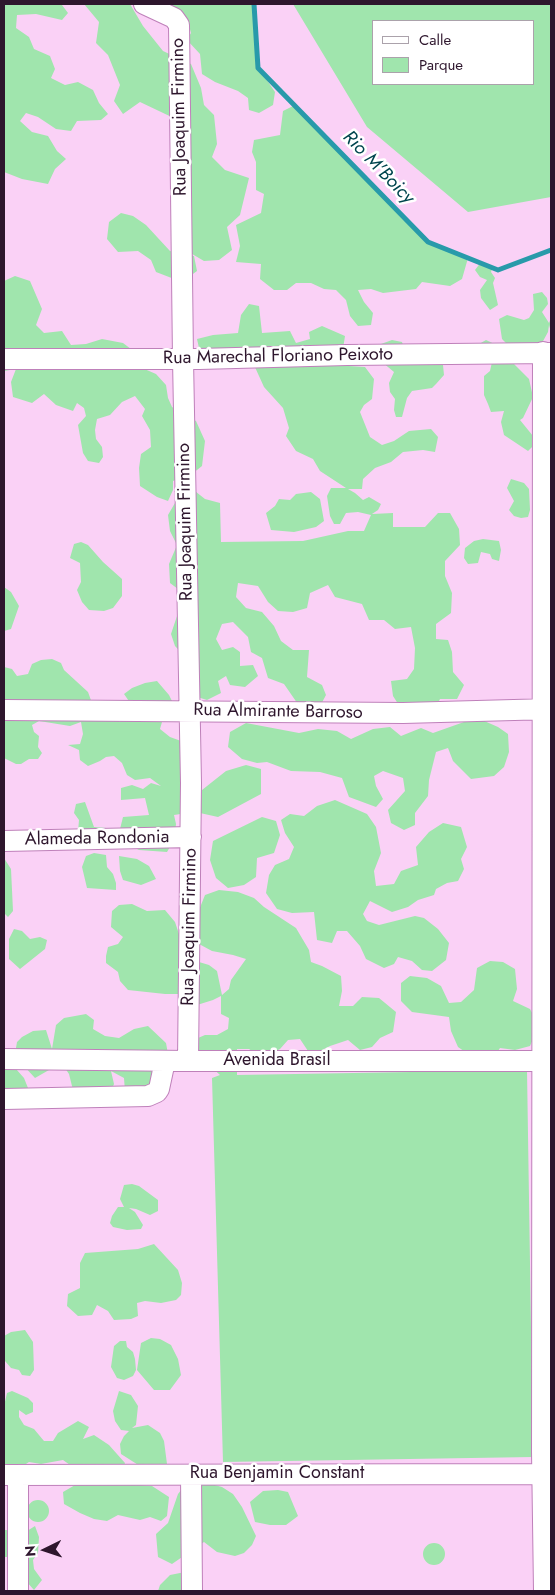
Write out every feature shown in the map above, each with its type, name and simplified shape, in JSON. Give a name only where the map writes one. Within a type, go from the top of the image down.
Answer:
[{"type":"street","name":"Rua Joaquim Firmino","points":[[144,4],[174,18],[179,25],[183,359],[191,711],[188,1062]]},
{"type":"street","name":"Rua Marechal Floriano Peixoto","points":[[4,359],[183,359],[547,352]]},
{"type":"street","points":[[544,1591],[547,1485],[547,352]]},
{"type":"street","name":"Rua Almirante Barroso","points":[[4,710],[402,714],[546,709]]},
{"type":"street","name":"Alameda Rondonia","points":[[4,841],[191,837]]},
{"type":"street","name":"Avenida Brasil","points":[[4,1059],[188,1062],[547,1061]]},
{"type":"street","points":[[4,1100],[148,1096],[159,1090],[165,1061]]},
{"type":"street","points":[[11,1475],[18,1591]]},
{"type":"street","name":"Rua Benjamin Constant","points":[[11,1475],[192,1475],[547,1485]]},
{"type":"street","points":[[192,1475],[192,1591]]},
{"type":"green space","points":[[4,4],[62,5],[68,13],[62,20],[36,14],[17,15],[16,28],[29,37],[34,49],[50,56],[55,69],[51,78],[65,85],[78,82],[93,90],[99,103],[108,114],[101,120],[77,121],[71,131],[56,129],[38,117],[26,113],[20,121],[32,132],[48,136],[57,151],[66,159],[55,169],[48,184],[22,179],[4,172]]},
{"type":"green space","points":[[84,4],[130,4],[143,26],[163,51],[191,64],[201,88],[204,105],[214,115],[217,144],[212,157],[225,170],[249,178],[240,215],[227,227],[232,250],[219,260],[204,261],[182,248],[180,121],[140,102],[123,114],[114,101],[120,85],[108,55],[96,43],[99,22]]},
{"type":"green space","points":[[166,4],[254,4],[258,67],[275,92],[273,105],[259,113],[249,110],[248,98],[238,91],[215,82],[202,74],[200,54],[187,40],[191,33],[188,22]]},
{"type":"green space","points":[[293,4],[551,4],[551,197],[468,212],[367,127]]},
{"type":"green space","points":[[295,105],[428,242],[468,258],[462,279],[450,286],[422,282],[416,289],[383,293],[371,289],[358,290],[364,302],[373,313],[371,325],[358,326],[350,316],[346,300],[336,290],[324,289],[311,283],[296,283],[287,290],[274,290],[260,279],[261,264],[236,262],[240,246],[236,225],[261,213],[264,194],[256,190],[256,162],[252,152],[254,140],[280,135],[283,111]]},
{"type":"green space","points":[[121,213],[133,216],[146,225],[170,251],[194,256],[197,271],[182,282],[156,272],[151,260],[138,251],[118,252],[107,239],[109,222]]},
{"type":"green space","points":[[481,262],[493,267],[491,272],[495,278],[493,283],[498,305],[490,310],[481,298],[480,290],[487,280],[480,277],[475,270]]},
{"type":"green space","points":[[15,276],[30,281],[42,309],[36,325],[44,333],[62,331],[71,345],[86,344],[102,339],[123,343],[131,349],[133,364],[156,374],[166,385],[172,407],[196,421],[205,441],[202,466],[192,474],[173,481],[173,490],[168,501],[157,497],[140,486],[139,468],[141,454],[151,447],[150,430],[142,416],[145,409],[135,396],[122,402],[110,415],[97,419],[96,439],[102,447],[103,457],[99,463],[88,461],[83,453],[78,425],[86,416],[84,408],[77,403],[73,411],[56,405],[44,394],[32,403],[13,397],[11,382],[16,369],[4,371],[4,281]]},
{"type":"green space","points":[[542,292],[547,298],[548,304],[542,312],[549,323],[551,318],[551,332],[549,325],[548,332],[542,343],[508,345],[502,339],[499,319],[507,315],[524,320],[529,318],[534,310],[533,294]]},
{"type":"green space","points":[[249,304],[259,306],[262,333],[290,331],[296,343],[310,339],[309,332],[322,326],[345,336],[342,355],[349,366],[365,367],[374,379],[372,399],[364,405],[360,412],[370,437],[382,445],[394,441],[409,431],[431,429],[438,437],[435,452],[423,450],[403,452],[391,462],[375,468],[363,479],[362,489],[348,489],[363,500],[369,497],[381,504],[378,510],[372,514],[393,513],[393,527],[425,527],[438,513],[450,513],[459,529],[460,545],[445,561],[445,576],[452,593],[451,613],[436,624],[436,639],[448,640],[452,652],[453,672],[464,685],[457,699],[440,699],[435,709],[402,710],[393,696],[391,681],[407,679],[414,669],[415,648],[411,627],[395,629],[384,620],[369,620],[362,604],[335,597],[328,585],[310,593],[307,608],[293,612],[278,611],[268,602],[258,586],[238,583],[236,597],[246,608],[262,612],[274,626],[281,641],[293,650],[309,650],[307,677],[322,685],[326,695],[318,710],[302,710],[284,684],[268,678],[262,658],[251,652],[248,637],[233,622],[222,624],[216,639],[222,650],[233,647],[240,652],[240,666],[253,665],[258,676],[245,687],[230,685],[226,676],[218,681],[221,693],[207,700],[191,695],[190,662],[175,646],[171,634],[177,616],[178,589],[170,583],[169,564],[177,545],[170,531],[168,515],[186,484],[205,499],[220,503],[221,542],[303,541],[348,531],[364,531],[371,515],[358,512],[346,513],[340,524],[334,524],[330,516],[327,496],[331,488],[346,488],[320,471],[313,459],[296,451],[286,436],[289,428],[283,408],[264,387],[254,365],[239,368],[201,357],[197,339],[213,335],[238,333],[241,315]]},
{"type":"green space","points":[[392,340],[402,342],[404,348],[431,355],[443,365],[444,375],[432,388],[412,391],[407,398],[402,417],[396,417],[394,410],[395,399],[390,392],[389,383],[394,372],[382,362],[379,355],[381,344]]},
{"type":"green space","points":[[486,340],[499,346],[529,379],[533,397],[523,418],[520,420],[533,436],[533,446],[528,451],[504,435],[501,422],[504,411],[491,412],[484,395],[484,376],[490,371],[492,362],[479,349],[479,344]]},
{"type":"green space","points":[[511,479],[524,483],[529,489],[530,510],[528,517],[514,516],[509,510],[514,501],[507,488]]},
{"type":"green space","points":[[311,492],[320,499],[324,521],[316,527],[294,532],[271,530],[266,513],[275,506],[279,499],[290,500],[296,494]]},
{"type":"green space","points":[[483,539],[499,541],[501,550],[499,561],[492,559],[490,554],[481,552],[478,563],[468,564],[464,558],[465,548],[474,541]]},
{"type":"green space","points":[[81,542],[88,545],[122,579],[122,596],[113,608],[104,611],[89,610],[82,602],[77,590],[81,582],[80,563],[70,558],[74,544]]},
{"type":"green space","points":[[4,587],[11,592],[19,606],[11,629],[4,631]]},
{"type":"green space","points":[[52,659],[61,663],[64,670],[88,692],[92,703],[110,711],[120,722],[133,707],[124,694],[132,688],[157,681],[169,695],[174,705],[162,722],[160,729],[170,737],[181,741],[187,813],[174,815],[176,824],[174,840],[167,852],[139,850],[129,845],[78,832],[79,820],[74,813],[76,804],[85,802],[94,827],[120,829],[123,817],[149,815],[145,798],[121,800],[121,788],[132,785],[143,789],[151,783],[161,786],[150,778],[135,780],[127,775],[122,763],[114,756],[106,757],[88,766],[80,760],[79,750],[68,745],[80,744],[83,734],[81,722],[70,726],[39,721],[32,725],[34,732],[39,736],[38,747],[42,753],[38,759],[29,759],[21,764],[16,764],[4,758],[4,667],[12,669],[17,676],[28,674],[32,664],[41,660]]},
{"type":"green space","points":[[482,720],[508,734],[509,752],[504,767],[494,776],[471,779],[453,761],[448,748],[436,752],[429,780],[428,796],[415,813],[415,825],[404,830],[391,823],[388,810],[405,791],[403,778],[383,771],[374,776],[376,786],[383,799],[376,807],[349,797],[342,778],[320,772],[291,771],[267,762],[257,763],[242,759],[228,747],[230,732],[246,723],[299,733],[318,729],[337,731],[351,739],[373,729],[390,727],[401,736],[421,728],[433,733],[464,722]]},
{"type":"green space","points":[[246,765],[261,769],[261,794],[218,817],[200,813],[202,790],[226,771]]},
{"type":"green space","points":[[335,800],[367,814],[376,827],[381,853],[374,871],[376,886],[394,884],[401,871],[418,865],[416,847],[429,832],[443,823],[461,827],[467,847],[461,859],[464,869],[458,881],[447,883],[436,889],[434,895],[392,912],[370,901],[363,914],[367,921],[379,925],[415,916],[424,918],[438,929],[449,943],[446,960],[432,971],[422,970],[412,961],[398,957],[394,964],[384,968],[366,959],[360,946],[347,931],[337,931],[332,943],[317,940],[314,912],[292,913],[277,909],[266,893],[269,875],[275,865],[289,859],[294,847],[285,833],[281,820],[290,814],[304,816],[317,806]]},
{"type":"green space","points":[[262,817],[276,821],[280,835],[274,853],[257,858],[256,877],[244,885],[228,888],[216,878],[210,860],[213,841]]},
{"type":"green space","points":[[94,853],[106,855],[107,867],[113,874],[116,890],[87,888],[82,867],[86,856]]},
{"type":"green space","points":[[119,856],[137,859],[149,866],[156,879],[141,885],[123,880]]},
{"type":"green space","points":[[4,858],[11,869],[13,911],[8,917],[4,913]]},
{"type":"green space","points":[[219,890],[238,892],[254,898],[264,907],[296,928],[309,950],[311,962],[341,976],[342,991],[339,1006],[353,1006],[362,997],[379,998],[396,1012],[393,1032],[380,1038],[372,1047],[360,1050],[348,1040],[322,1050],[308,1051],[300,1039],[288,1040],[280,1049],[262,1058],[249,1049],[237,1049],[237,1075],[527,1070],[533,1457],[223,1462],[212,1078],[220,1075],[205,1061],[191,1041],[205,1035],[217,1035],[228,1029],[229,1018],[221,1014],[221,996],[197,1005],[179,994],[128,990],[120,981],[118,972],[106,963],[108,947],[118,944],[123,937],[111,927],[112,911],[119,905],[132,904],[147,911],[165,910],[175,922],[180,937],[181,963],[199,962],[209,965],[217,971],[222,995],[229,989],[231,980],[246,959],[212,951],[199,944],[191,930],[205,895]]},
{"type":"green space","points":[[14,929],[22,931],[30,939],[40,937],[47,940],[45,949],[20,969],[9,959],[9,939]]},
{"type":"green space","points":[[490,961],[503,962],[515,969],[517,989],[513,1001],[530,1009],[539,1026],[530,1046],[515,1050],[500,1048],[494,1057],[474,1058],[458,1047],[451,1031],[449,1017],[412,1012],[401,1001],[401,983],[410,976],[427,978],[441,986],[449,1003],[461,1002],[474,990],[477,968]]},
{"type":"green space","points":[[86,1014],[94,1020],[93,1029],[105,1036],[119,1038],[134,1029],[148,1026],[166,1043],[168,1054],[159,1066],[152,1071],[158,1084],[125,1092],[124,1078],[111,1071],[114,1084],[107,1101],[73,1090],[69,1074],[63,1065],[55,1063],[49,1070],[35,1078],[22,1064],[16,1048],[17,1042],[33,1031],[46,1030],[52,1049],[56,1025],[64,1018]]},
{"type":"green space","points":[[16,1069],[24,1078],[28,1088],[26,1094],[4,1098],[4,1070]]},
{"type":"green space","points":[[132,1184],[139,1186],[158,1200],[158,1211],[150,1215],[129,1208],[135,1212],[143,1225],[141,1229],[127,1230],[113,1227],[110,1223],[112,1216],[118,1207],[124,1207],[120,1199],[124,1185]]},
{"type":"green space","points":[[154,1244],[178,1270],[182,1283],[181,1295],[176,1300],[161,1303],[145,1301],[137,1303],[138,1316],[131,1319],[114,1320],[108,1311],[97,1305],[92,1315],[78,1316],[67,1306],[68,1294],[80,1288],[80,1263],[85,1253],[138,1249]]},
{"type":"green space","points":[[25,1330],[33,1342],[34,1370],[30,1376],[22,1375],[19,1370],[11,1368],[5,1361],[4,1336],[11,1332]]},
{"type":"green space","points":[[151,1338],[160,1339],[171,1345],[178,1359],[181,1375],[170,1390],[154,1390],[137,1370],[141,1343]]},
{"type":"green space","points":[[120,1341],[126,1341],[127,1347],[133,1352],[135,1359],[136,1370],[133,1376],[124,1380],[117,1378],[111,1367],[114,1346]]},
{"type":"green space","points":[[12,1391],[28,1398],[33,1403],[33,1412],[26,1415],[19,1410],[19,1417],[24,1425],[34,1429],[44,1441],[53,1441],[58,1433],[78,1421],[89,1427],[83,1439],[94,1435],[109,1445],[125,1463],[122,1472],[70,1465],[63,1460],[41,1464],[29,1462],[23,1466],[4,1471],[4,1406],[7,1393]]},
{"type":"green space","points":[[119,1391],[131,1395],[138,1406],[136,1425],[132,1428],[148,1425],[160,1433],[164,1441],[167,1464],[158,1471],[143,1468],[121,1454],[120,1444],[129,1431],[121,1430],[115,1421],[113,1411]]},
{"type":"green space","points":[[82,1481],[152,1486],[169,1497],[167,1516],[161,1521],[150,1517],[140,1520],[118,1515],[107,1521],[94,1519],[64,1504],[63,1492]]},
{"type":"green space","points":[[211,1484],[222,1487],[233,1494],[242,1507],[256,1536],[252,1545],[244,1553],[235,1556],[217,1552],[204,1542],[172,1564],[158,1557],[156,1534],[168,1523],[178,1494],[185,1485]]},
{"type":"green space","points":[[278,1490],[288,1492],[298,1516],[286,1525],[270,1525],[255,1522],[250,1502],[263,1491]]},
{"type":"green space","points":[[38,1500],[48,1507],[49,1511],[42,1521],[38,1522],[28,1515],[27,1511],[34,1501]]},
{"type":"green space","points":[[4,1522],[5,1530],[27,1531],[35,1526],[39,1537],[38,1553],[33,1560],[34,1569],[42,1580],[34,1590],[11,1557],[4,1557]]},
{"type":"green space","points":[[430,1543],[438,1543],[445,1550],[445,1558],[438,1565],[430,1565],[423,1558],[423,1550]]},
{"type":"green space","points":[[185,1572],[194,1573],[205,1591],[158,1591],[160,1585],[170,1575]]},
{"type":"waterway","name":"Rio M'Boicy","points":[[254,4],[258,68],[428,242],[498,270],[551,250]]}]
